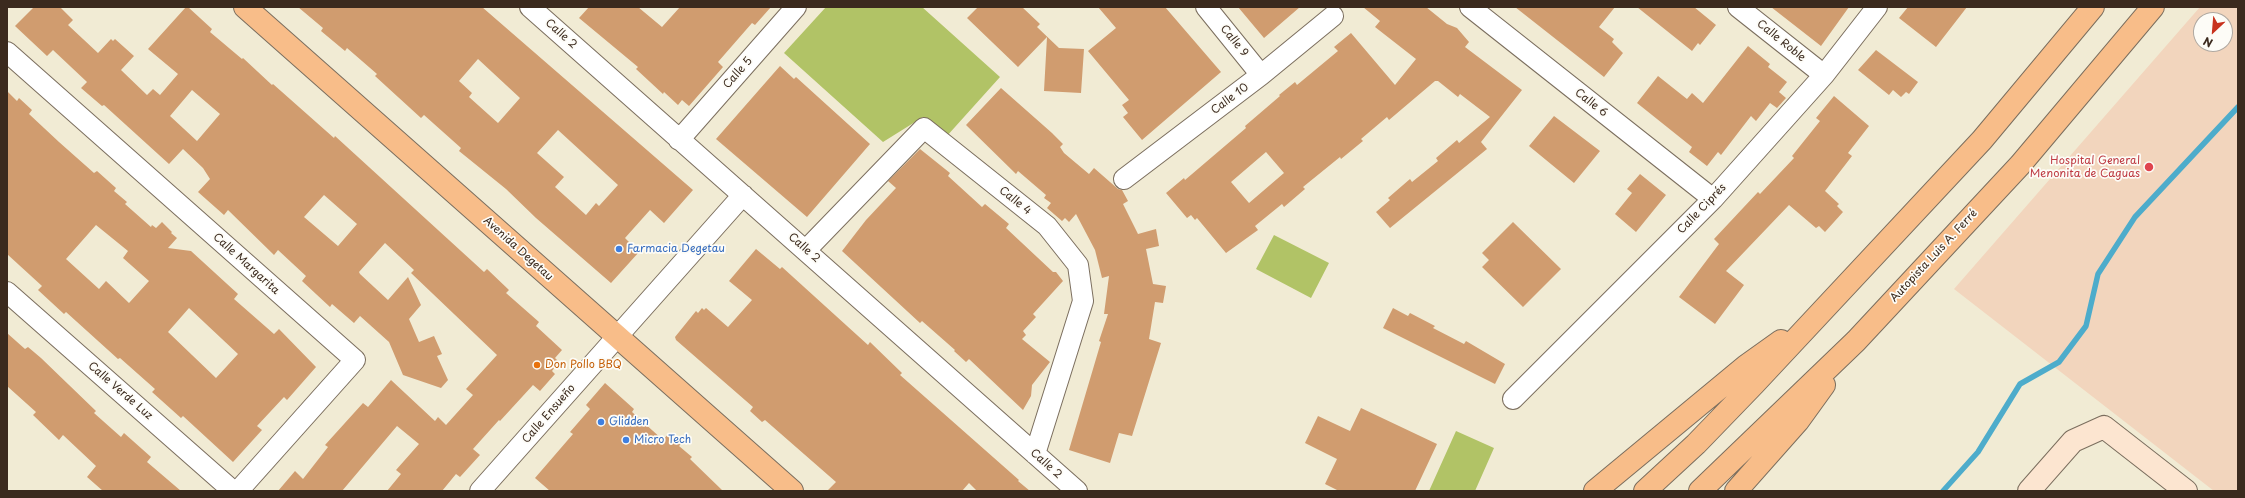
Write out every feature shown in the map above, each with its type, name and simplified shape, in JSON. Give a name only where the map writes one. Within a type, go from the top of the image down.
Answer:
[{"type":"main road","name":"Avenida Degetau","points":[[245,7],[792,491]]},
{"type":"main road","points":[[1645,491],[1696,444],[1982,140],[2093,7]]},
{"type":"main road","name":"Autopista Luis A. Ferré","points":[[1700,491],[1856,340],[2020,165],[2153,7]]},
{"type":"main road","points":[[1595,491],[1746,366],[1817,317]]},
{"type":"main road","points":[[1736,491],[1798,421],[1856,340]]},
{"type":"street","name":"Calle 2","points":[[530,7],[1077,491]]},
{"type":"street","name":"Calle 5","points":[[679,140],[796,7]]},
{"type":"street","name":"Calle 9","points":[[1206,7],[1261,75]]},
{"type":"street","name":"Calle 6","points":[[1470,7],[1713,199]]},
{"type":"street","name":"Calle Roble","points":[[1738,7],[1824,75]]},
{"type":"street","name":"Calle Ciprés","points":[[1512,399],[1713,199],[1824,75],[1878,7]]},
{"type":"street","name":"Calle 10","points":[[1124,179],[1261,75],[1333,16]]},
{"type":"street","name":"Calle Margarita","points":[[7,52],[354,360],[238,491]]},
{"type":"street","name":"Calle 4","points":[[806,250],[924,128],[1047,226],[1078,265],[1083,301],[1034,454]]},
{"type":"street","name":"Calle Ensueño","points":[[491,487],[617,336],[743,195]]},
{"type":"street","name":"Calle Verde Luz","points":[[7,292],[233,491]]},
{"type":"street","points":[[2029,491],[2073,441],[2104,427],[2186,491]]},
{"type":"shaded area","name":"Hospital General Menonita de Caguas","points":[[2200,7],[2238,7],[2238,491],[2214,491],[1954,289],[2193,15],[2193,52],[2233,52],[2233,12],[2196,12]]},
{"type":"green space","points":[[826,7],[922,7],[1000,77],[946,137],[923,117],[883,142],[784,53]]},
{"type":"green space","points":[[1274,235],[1329,263],[1311,298],[1256,269]]},
{"type":"green space","points":[[1456,431],[1494,448],[1475,491],[1429,491]]},
{"type":"building","points":[[34,7],[60,7],[73,20],[68,25],[98,53],[111,39],[113,41],[115,39],[134,56],[121,70],[147,95],[153,89],[160,95],[178,74],[148,49],[186,7],[188,7],[212,29],[210,32],[242,59],[243,58],[334,138],[335,136],[484,272],[487,269],[509,290],[506,293],[539,322],[536,326],[562,350],[555,358],[559,362],[552,371],[555,374],[540,391],[533,385],[500,421],[499,420],[473,449],[480,455],[460,477],[456,474],[442,491],[387,491],[401,474],[396,470],[419,444],[397,426],[342,491],[278,491],[295,471],[303,479],[328,447],[325,445],[363,403],[368,407],[391,380],[435,421],[438,417],[446,425],[473,395],[466,389],[497,355],[411,273],[414,270],[385,243],[359,272],[388,300],[408,277],[421,305],[409,319],[419,342],[434,336],[442,354],[437,356],[448,380],[441,388],[403,375],[389,342],[360,316],[354,323],[332,304],[330,307],[302,281],[306,276],[278,250],[274,255],[228,210],[224,215],[198,192],[210,179],[203,168],[183,149],[169,164],[104,105],[102,106],[81,88],[87,82],[53,50],[47,56],[15,26]],"holes":[[[192,90],[220,114],[197,141],[170,116]],[[324,195],[357,224],[338,246],[304,217]]]},
{"type":"building","points":[[298,7],[482,7],[693,190],[664,223],[650,210],[625,238],[639,252],[611,283],[536,218],[506,189],[459,151],[461,148],[424,115],[421,118],[375,76],[377,74],[347,48],[345,51],[321,31],[323,28]],"holes":[[[478,59],[520,98],[498,123],[469,97],[472,93],[459,81]],[[558,130],[618,185],[599,206],[596,203],[586,215],[555,187],[564,177],[537,153]]]},
{"type":"building","points":[[589,7],[638,7],[662,27],[680,7],[771,7],[755,25],[752,23],[718,62],[723,67],[689,106],[682,100],[678,105],[664,92],[663,94],[636,69],[638,67],[579,18]]},
{"type":"building","points":[[978,7],[1022,7],[1040,24],[1037,27],[1059,48],[1084,49],[1081,93],[1044,91],[1047,37],[1018,67],[967,18]]},
{"type":"building","points":[[1098,7],[1165,7],[1221,72],[1142,140],[1123,117],[1128,113],[1122,105],[1129,100],[1088,51],[1116,28]]},
{"type":"building","points":[[1238,7],[1300,7],[1264,38]]},
{"type":"building","points":[[1363,7],[1426,7],[1447,24],[1457,28],[1469,42],[1465,47],[1522,90],[1481,142],[1487,149],[1390,228],[1376,212],[1390,200],[1388,198],[1410,179],[1412,182],[1438,161],[1436,158],[1457,140],[1459,143],[1490,117],[1460,94],[1458,97],[1438,81],[1435,81],[1389,120],[1387,117],[1361,139],[1363,141],[1341,159],[1340,157],[1303,187],[1305,189],[1284,207],[1282,204],[1255,226],[1258,230],[1226,253],[1197,218],[1195,220],[1191,215],[1187,218],[1166,193],[1184,178],[1185,180],[1246,128],[1245,126],[1280,96],[1279,95],[1295,82],[1297,85],[1338,51],[1334,47],[1351,33],[1395,85],[1416,59],[1375,27],[1380,21]],"holes":[[[1266,152],[1284,173],[1249,203],[1231,182]]]},
{"type":"building","points":[[1515,7],[1615,7],[1599,27],[1614,39],[1612,42],[1623,53],[1604,77]]},
{"type":"building","points":[[1637,7],[1694,7],[1716,25],[1700,45],[1698,43],[1692,51]]},
{"type":"building","points":[[1771,7],[1849,7],[1821,46]]},
{"type":"building","points":[[1908,7],[1967,7],[1936,47],[1899,18]]},
{"type":"building","points":[[1748,46],[1770,64],[1768,67],[1787,82],[1779,92],[1786,98],[1777,108],[1770,103],[1756,121],[1751,116],[1721,155],[1718,152],[1707,166],[1689,152],[1692,147],[1637,103],[1658,76],[1687,99],[1692,93],[1703,103]]},
{"type":"building","points":[[1876,50],[1918,82],[1909,94],[1906,92],[1901,97],[1893,90],[1889,95],[1858,70]]},
{"type":"building","points":[[780,66],[794,79],[796,77],[870,144],[807,217],[716,139]]},
{"type":"building","points":[[1001,88],[1063,144],[1060,147],[1064,153],[1089,174],[1094,168],[1118,189],[1122,190],[1128,201],[1123,204],[1138,234],[1156,229],[1159,246],[1146,249],[1153,284],[1166,286],[1163,303],[1155,302],[1149,339],[1161,343],[1132,436],[1119,433],[1110,463],[1069,450],[1101,342],[1099,341],[1108,314],[1104,314],[1109,276],[1102,278],[1095,250],[1076,214],[1069,222],[1065,218],[1062,221],[1047,208],[1051,203],[1044,198],[1046,195],[1018,171],[1016,174],[966,125]]},
{"type":"building","points":[[7,91],[17,101],[19,98],[32,110],[29,114],[59,142],[94,173],[97,171],[116,188],[114,191],[127,202],[125,204],[151,227],[152,225],[156,228],[162,222],[177,238],[168,248],[191,251],[238,294],[234,299],[274,334],[279,329],[316,367],[287,400],[284,397],[257,426],[262,430],[233,462],[183,416],[181,418],[152,392],[155,389],[120,358],[118,359],[66,312],[64,314],[38,290],[42,286],[7,254]],"holes":[[[96,225],[128,251],[123,258],[149,281],[129,303],[106,281],[99,289],[66,259]],[[189,308],[238,354],[216,378],[168,332]]]},
{"type":"building","points":[[1834,96],[1869,126],[1848,153],[1852,156],[1825,191],[1839,204],[1837,206],[1843,212],[1825,232],[1819,226],[1816,228],[1789,205],[1726,271],[1744,285],[1715,324],[1679,297],[1719,244],[1714,239],[1758,192],[1760,194],[1794,158],[1792,156],[1820,121],[1816,118]]},
{"type":"building","points":[[1554,116],[1600,151],[1574,183],[1529,146]]},
{"type":"building","points":[[920,149],[950,173],[948,176],[982,207],[985,204],[1009,224],[1006,228],[1053,272],[1056,272],[1063,281],[1033,314],[1036,317],[1023,331],[1026,335],[1022,339],[1050,362],[1032,385],[1031,396],[1023,410],[969,359],[966,362],[954,351],[955,350],[922,321],[920,323],[842,251],[866,220],[896,188],[888,181]]},
{"type":"building","points":[[1640,174],[1666,195],[1636,232],[1615,214],[1632,193],[1627,189]]},
{"type":"building","points":[[1513,222],[1561,269],[1523,307],[1482,267],[1489,260],[1482,253]]},
{"type":"building","points":[[756,249],[780,269],[782,267],[868,345],[870,342],[902,373],[900,375],[1030,491],[977,491],[969,483],[962,491],[827,491],[836,482],[765,420],[762,422],[750,411],[753,407],[676,340],[675,337],[696,311],[698,313],[702,308],[704,310],[706,308],[728,327],[752,300],[729,281]]},
{"type":"building","points":[[1393,308],[1408,316],[1410,313],[1435,326],[1433,328],[1464,344],[1466,341],[1505,364],[1495,384],[1383,328]]},
{"type":"building","points":[[7,333],[25,349],[28,347],[41,358],[96,411],[94,413],[121,437],[124,433],[151,457],[147,462],[181,491],[103,491],[87,477],[96,466],[63,435],[59,440],[33,415],[36,412],[7,386]]},
{"type":"building","points":[[605,383],[634,409],[632,412],[663,440],[669,433],[681,444],[679,446],[692,457],[690,459],[723,491],[550,491],[535,478],[573,434],[570,432],[590,409],[586,405]]},
{"type":"building","points":[[1361,408],[1437,444],[1415,491],[1339,491],[1325,484],[1337,459],[1305,443],[1318,416],[1350,431]]},
{"type":"waterway","points":[[1943,491],[1978,452],[2020,384],[2059,362],[2086,326],[2098,274],[2135,217],[2238,107]]},
{"type":"place","name":"Hospital General Menonita de Caguas","points":[[2149,167]]},
{"type":"place","name":"Farmacia Degetau","points":[[619,249]]},
{"type":"place","name":"Don Pollo BBQ","points":[[537,365]]},
{"type":"place","name":"Glidden","points":[[601,422]]},
{"type":"place","name":"Micro Tech","points":[[626,440]]}]
